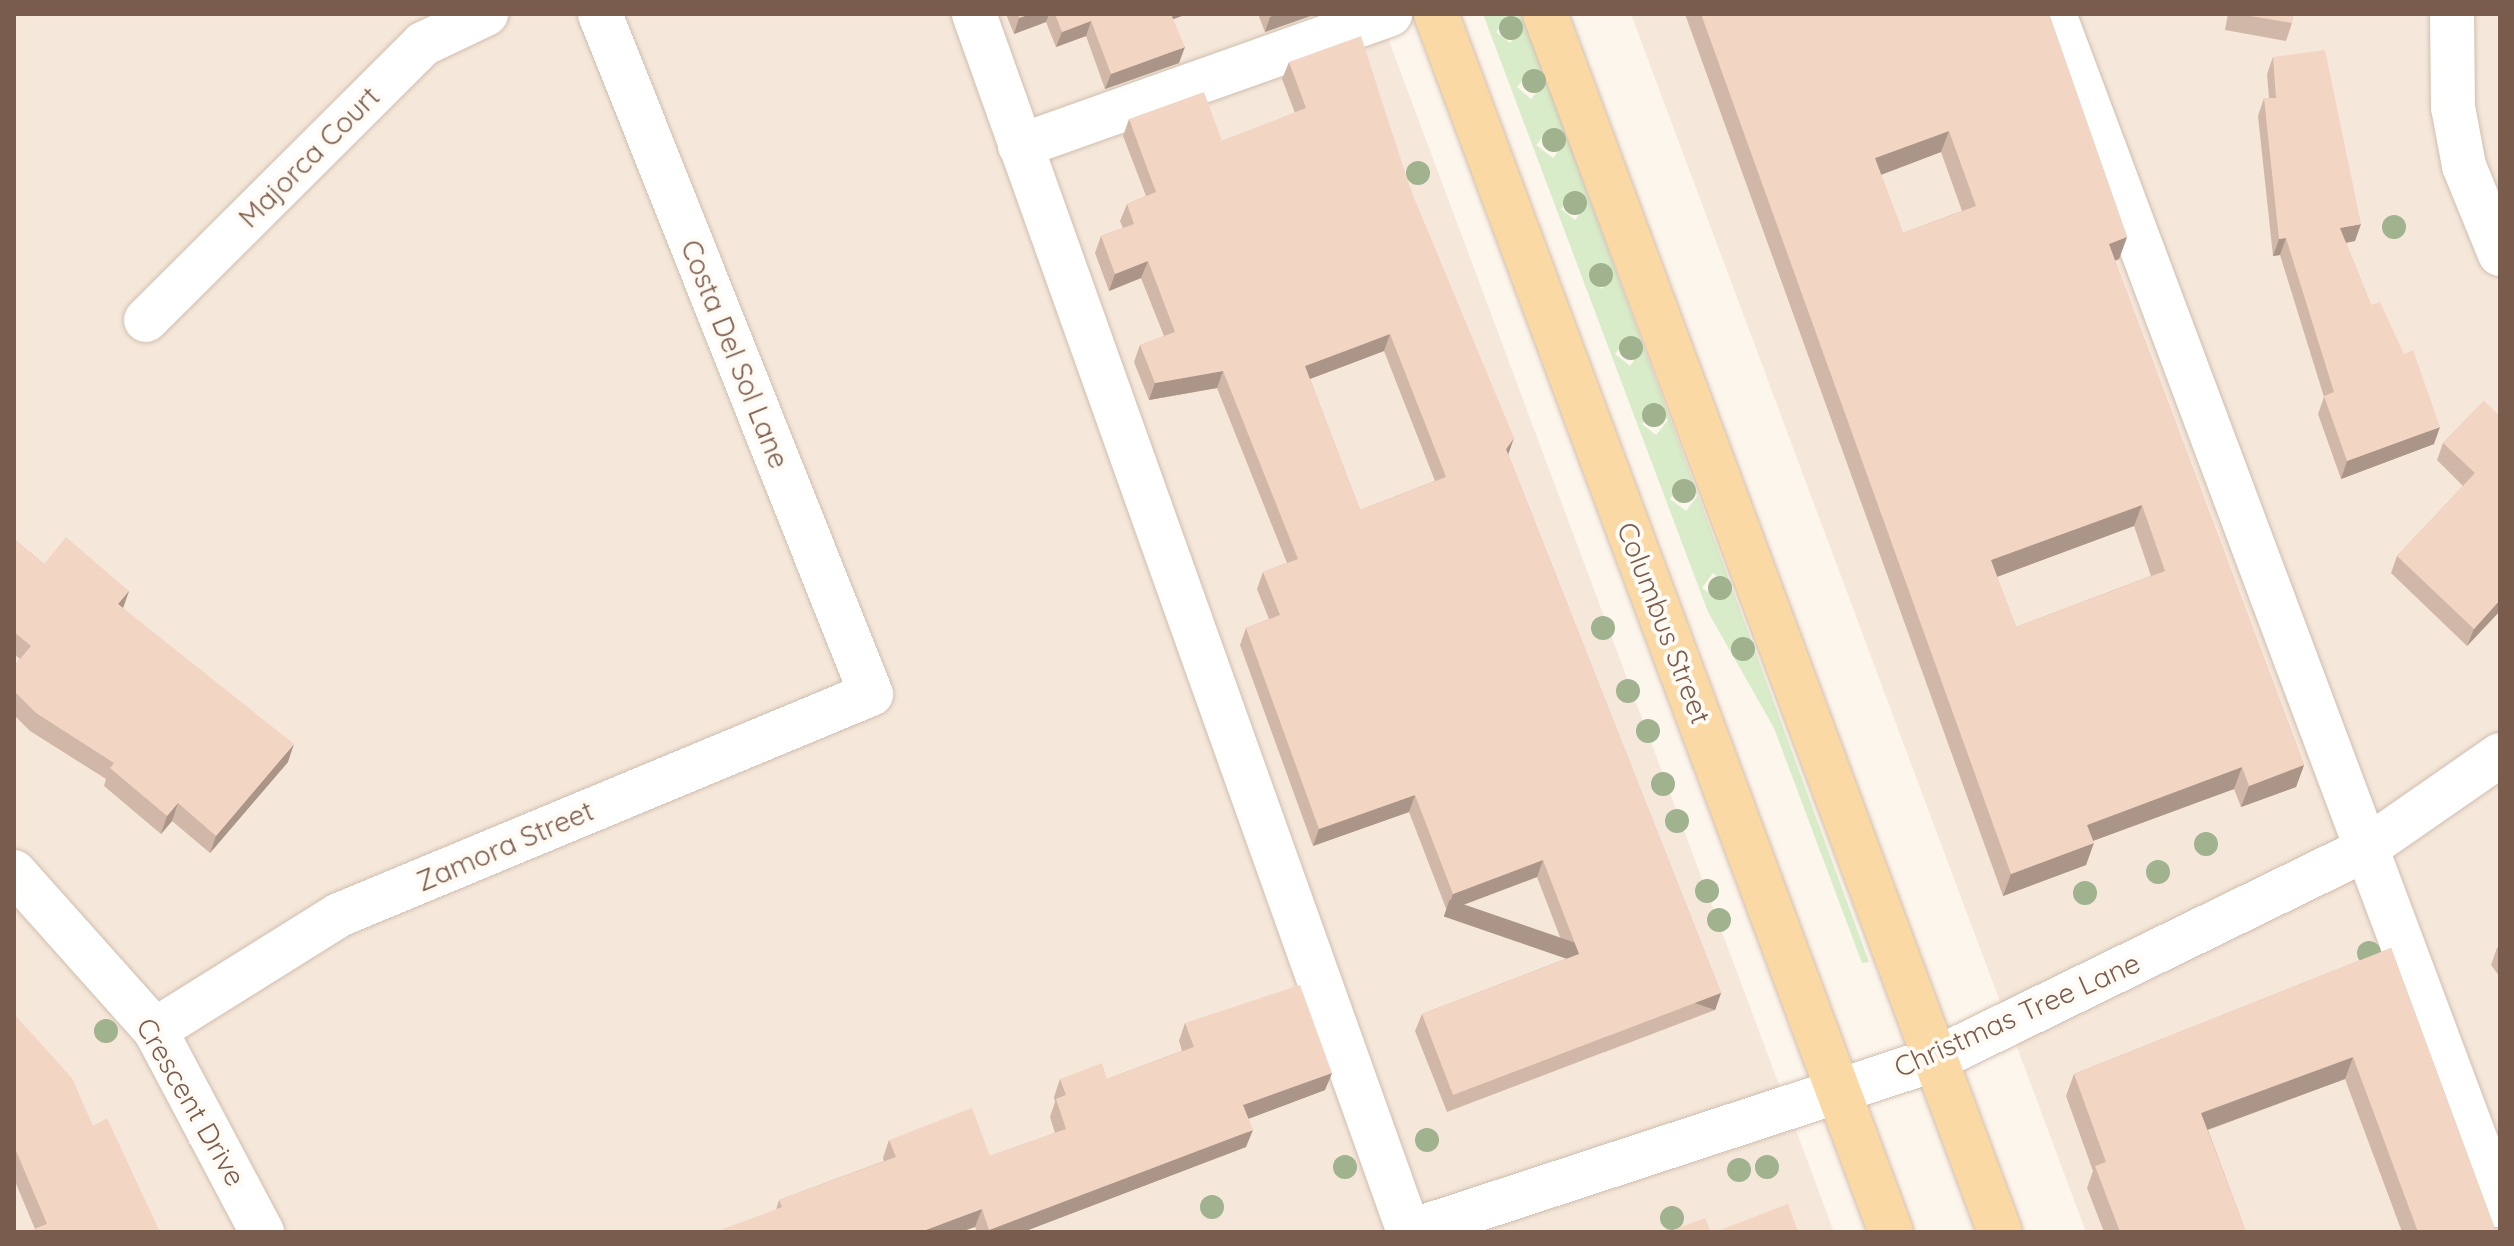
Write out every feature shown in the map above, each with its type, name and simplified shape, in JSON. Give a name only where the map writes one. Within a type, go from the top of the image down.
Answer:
[{"type":"main road","name":"Columbus Street","points":[[1436,14],[1891,1232]]},
{"type":"main road","points":[[1545,14],[2000,1232]]},
{"type":"street","name":"Majorca Court","points":[[146,320],[423,44],[486,14]]},
{"type":"street","name":"Costa Del Sol Lane","points":[[600,14],[871,694]]},
{"type":"street","points":[[974,14],[1408,1232]]},
{"type":"street","points":[[1020,146],[1390,14]]},
{"type":"street","points":[[2054,14],[2362,851],[2497,1187]]},
{"type":"street","points":[[2452,14],[2453,107],[2464,166],[2500,254]]},
{"type":"street","name":"Zamora Street","points":[[155,1030],[339,915],[871,694]]},
{"type":"street","name":"Christmas Tree Lane","points":[[1408,1232],[1936,1059],[2362,851],[2500,755]]},
{"type":"street","name":"Crescent Drive","points":[[14,872],[155,1030],[262,1232]]},
{"type":"shaded area","points":[[14,14],[1379,14],[1834,1232],[14,1232]]},
{"type":"shaded area","points":[[1631,14],[2500,14],[2500,1232],[2086,1232]]},
{"type":"green space","points":[[1483,14],[1522,14],[1869,962],[1862,963],[1774,728],[1708,612]],"holes":[[[1507,19],[1520,29],[1510,43],[1496,32]],[[1528,73],[1543,84],[1531,99],[1517,87]],[[1550,129],[1566,141],[1553,158],[1536,145]],[[1572,195],[1586,206],[1575,220],[1561,209]],[[1599,264],[1612,275],[1602,289],[1588,278]],[[1627,339],[1641,351],[1630,366],[1615,354]],[[1653,409],[1668,420],[1656,435],[1642,424]],[[1682,483],[1698,495],[1686,511],[1670,499]],[[1713,573],[1728,585],[1717,599],[1702,588]],[[1742,640],[1754,649],[1745,661],[1733,652]]]},
{"type":"building","points":[[1055,14],[1171,14],[1185,47],[1111,74],[1091,21],[1062,32]]},
{"type":"building","points":[[1701,14],[2049,14],[2127,237],[2109,244],[2304,765],[2249,786],[2242,767],[2087,825],[2094,843],[2011,874]],"holes":[[[1949,131],[1976,206],[1903,233],[1875,158]],[[2142,505],[2165,571],[2016,627],[1991,560]]]},
{"type":"building","points":[[2238,14],[2293,14],[2292,23]]},
{"type":"building","points":[[1361,36],[1410,188],[1514,438],[1506,449],[1721,993],[1453,1095],[1422,1014],[1579,954],[1543,860],[1453,894],[1415,795],[1319,829],[1246,628],[1280,615],[1263,572],[1298,559],[1223,371],[1155,383],[1140,345],[1175,332],[1148,261],[1115,274],[1101,236],[1134,224],[1127,204],[1156,192],[1129,119],[1204,92],[1222,141],[1306,108],[1289,62]],"holes":[[[1390,334],[1446,477],[1360,510],[1305,366]]]},
{"type":"building","points":[[2325,50],[2361,224],[2340,228],[2371,305],[2380,302],[2404,354],[2413,350],[2440,427],[2347,461],[2324,396],[2334,392],[2286,238],[2279,239],[2264,98],[2276,98],[2273,57]]},
{"type":"building","points":[[2484,401],[2500,416],[2500,600],[2474,629],[2397,556],[2475,473],[2443,443]]},
{"type":"building","points":[[66,537],[129,591],[118,604],[294,744],[216,836],[178,803],[167,816],[110,768],[114,763],[36,713],[14,691],[14,666],[31,646],[14,632],[14,539],[44,564]]},
{"type":"building","points":[[2391,948],[2496,1232],[2418,1232],[2353,1057],[2201,1113],[2246,1232],[2120,1232],[2095,1166],[2106,1162],[2074,1074]]},
{"type":"building","points":[[1300,985],[1332,1073],[1243,1105],[1253,1130],[989,1230],[982,1209],[920,1232],[715,1232],[782,1207],[779,1200],[896,1157],[889,1140],[972,1108],[990,1156],[1066,1129],[1056,1099],[1066,1095],[1060,1079],[1102,1063],[1107,1079],[1194,1047],[1185,1023]]},
{"type":"building","points":[[14,1014],[72,1078],[93,1126],[107,1118],[160,1232],[35,1232],[34,1229],[47,1224],[14,1146]]},
{"type":"building","points":[[1788,1204],[1798,1232],[1715,1232]]},
{"type":"building","points":[[1705,1218],[1711,1232],[1668,1232]]}]
